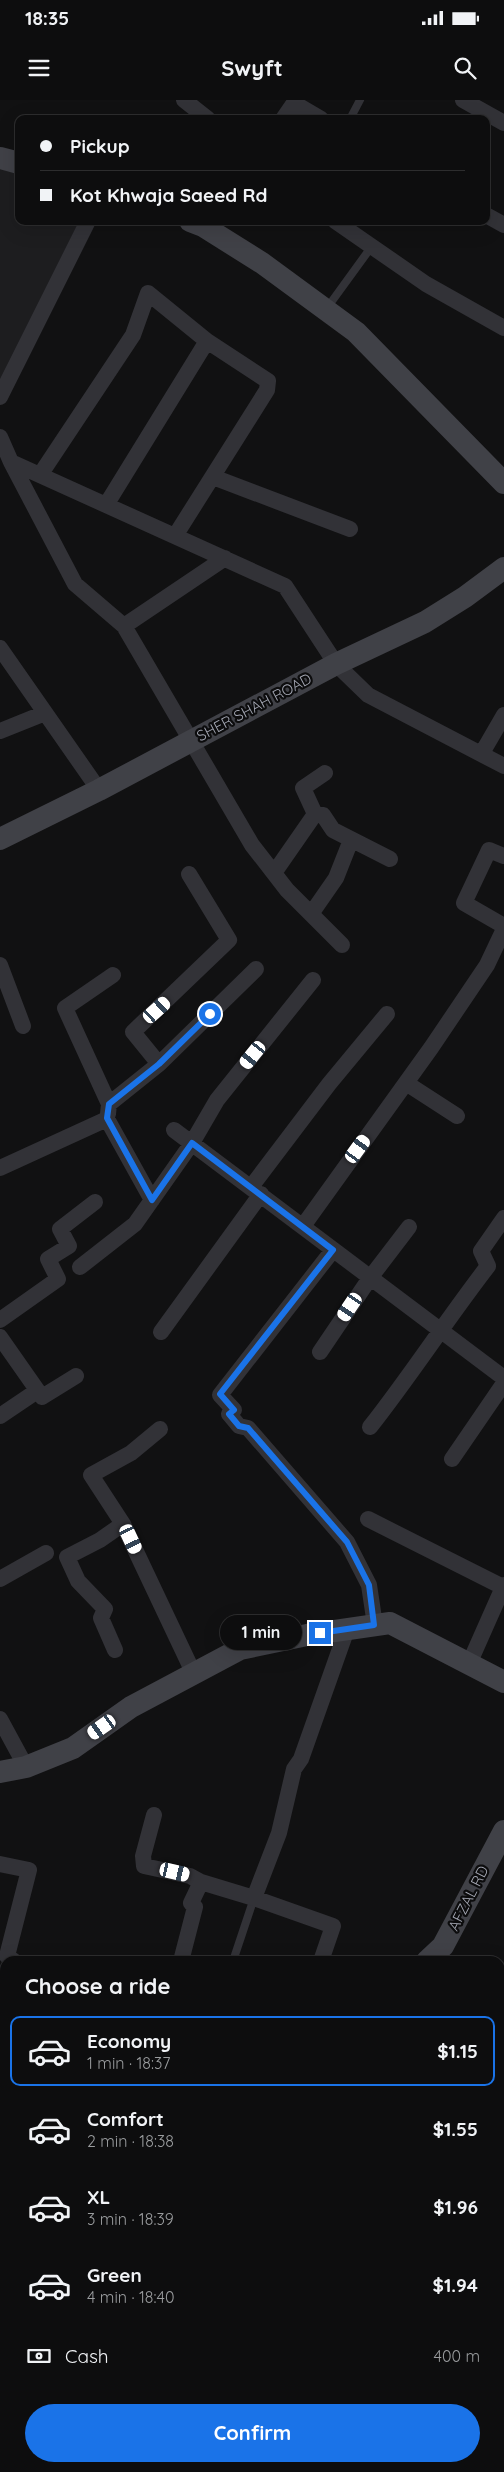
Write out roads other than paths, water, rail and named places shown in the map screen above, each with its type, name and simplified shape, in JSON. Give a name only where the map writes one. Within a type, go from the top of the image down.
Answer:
[{"type":"street","points":[[184,100],[203,115]]},
{"type":"street","points":[[463,100],[489,115]]},
{"type":"street","points":[[285,115],[292,101],[315,115]]},
{"type":"street","points":[[490,116],[504,124]]},
{"type":"street","points":[[0,158],[15,162]]},
{"type":"street","points":[[490,217],[504,226]]},
{"type":"street","points":[[0,397],[86,225]]},
{"type":"street","points":[[342,225],[426,284],[504,328]]},
{"type":"street","points":[[215,226],[356,332],[504,483]]},
{"type":"street","points":[[40,475],[132,335],[148,294],[207,341],[268,381],[267,390],[175,536]]},
{"type":"street","points":[[106,505],[207,341]]},
{"type":"street","points":[[0,437],[11,462],[75,584],[124,626],[252,845],[274,873],[342,945]]},
{"type":"street","points":[[11,462],[285,586],[336,664],[368,695],[504,766]]},
{"type":"street","points":[[212,477],[350,528]]},
{"type":"street","points":[[124,626],[225,558]]},
{"type":"street","name":"SHER SHAH ROAD","points":[[0,839],[99,790],[336,664],[425,622],[465,597],[504,568]]},
{"type":"street","points":[[0,648],[99,790]]},
{"type":"street","points":[[0,731],[45,713]]},
{"type":"street","points":[[482,753],[504,715]]},
{"type":"street","points":[[315,814],[303,788],[324,773]]},
{"type":"street","points":[[274,873],[315,814]]},
{"type":"street","points":[[315,814],[323,815],[333,830],[390,859]]},
{"type":"street","points":[[311,914],[336,878],[351,840]]},
{"type":"street","points":[[303,1226],[406,1083],[487,964],[504,927],[464,903],[490,850],[504,856]]},
{"type":"street","points":[[159,1064],[132,1032],[229,940],[189,874]]},
{"type":"street","points":[[0,965],[23,1026]]},
{"type":"street","points":[[0,1168],[108,1111],[256,969]]},
{"type":"street","points":[[113,975],[65,1008],[108,1111],[152,1200]]},
{"type":"street","points":[[80,1267],[135,1224],[192,1143],[217,1100],[313,980]]},
{"type":"street","points":[[161,1332],[329,1084],[388,1014]]},
{"type":"street","points":[[406,1083],[457,1116]]},
{"type":"street","points":[[174,1130],[504,1378]]},
{"type":"street","points":[[0,1320],[58,1278],[48,1259],[69,1246],[60,1229],[95,1202]]},
{"type":"street","points":[[370,1427],[409,1378],[439,1331],[488,1266],[481,1251],[504,1218]]},
{"type":"street","points":[[320,1352],[370,1278],[409,1226]]},
{"type":"street","points":[[333,1250],[220,1394],[234,1410],[229,1414],[239,1426],[248,1428],[347,1542],[369,1585],[374,1625]]},
{"type":"street","points":[[0,1337],[42,1397],[76,1376]]},
{"type":"street","points":[[452,1459],[504,1383]]},
{"type":"street","points":[[0,1416],[37,1391]]},
{"type":"street","points":[[160,1428],[131,1453],[91,1475],[123,1524],[193,1672]]},
{"type":"street","points":[[368,1519],[504,1586],[469,1664]]},
{"type":"street","points":[[115,1650],[102,1618],[105,1609],[78,1581],[67,1557],[100,1540],[123,1524]]},
{"type":"street","points":[[0,1578],[46,1553]]},
{"type":"street","points":[[0,1772],[26,1767],[73,1748],[131,1707],[193,1672],[240,1649],[347,1629],[390,1623],[504,1682]]},
{"type":"street","points":[[254,1898],[279,1833],[294,1769],[301,1759],[347,1629]]},
{"type":"street","points":[[0,1720],[26,1767]]},
{"type":"street","points":[[154,1815],[144,1856],[144,1866],[190,1876],[201,1882],[254,1898],[333,1926],[323,1956]]},
{"type":"street","name":"AFZAL RD","points":[[432,1956],[443,1946],[504,1831]]},
{"type":"street","points":[[0,1864],[29,1870],[7,1956]]},
{"type":"street","points":[[182,1956],[196,1907],[191,1903],[201,1882]]},
{"type":"lane","points":[[352,115],[360,100]]},
{"type":"lane","points":[[326,310],[372,246]]},
{"type":"lane","points":[[235,1956],[254,1898]]}]
